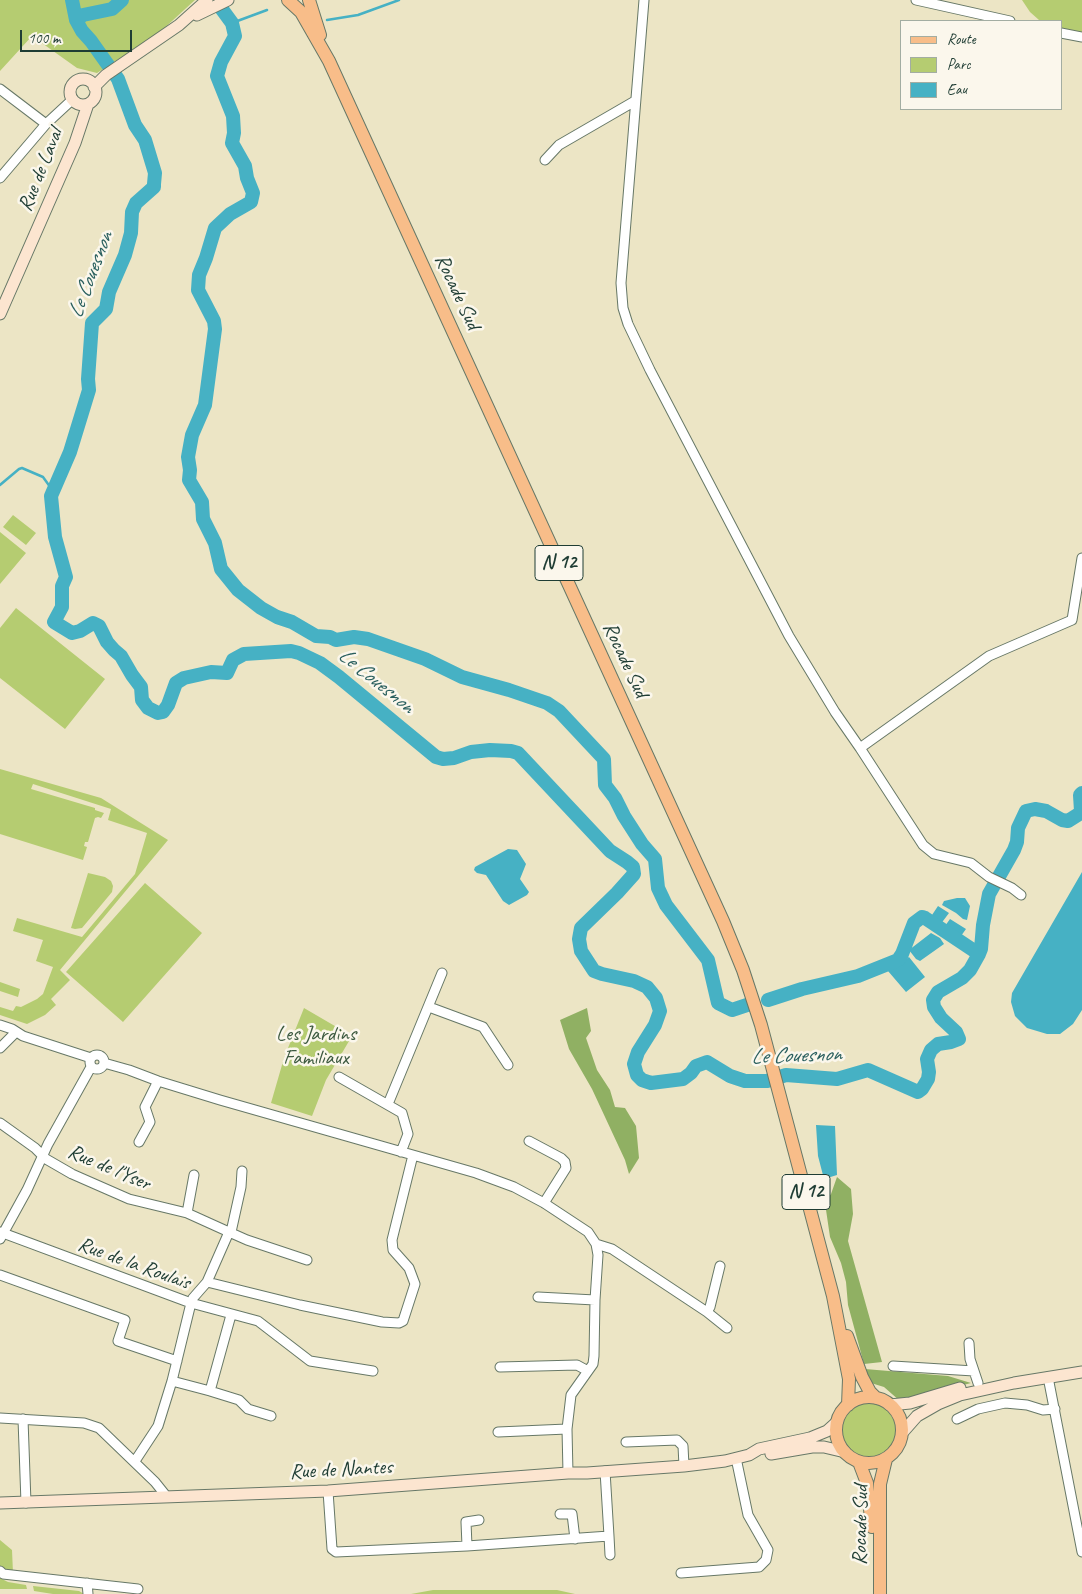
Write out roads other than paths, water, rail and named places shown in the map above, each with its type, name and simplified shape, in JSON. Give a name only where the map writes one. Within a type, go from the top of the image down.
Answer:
[{"type":"main road","points":[[184,22],[207,0]]},
{"type":"main road","points":[[93,85],[184,22],[228,0]]},
{"type":"main road","name":"Rocade Sud","points":[[288,0],[300,12],[329,61],[723,921],[750,988],[833,1296],[848,1379],[848,1405]]},
{"type":"main road","name":"Rocade Sud","points":[[309,0],[329,61]]},
{"type":"main road","points":[[84,79],[93,85],[96,91],[94,98],[80,103],[70,92],[73,84],[84,79]]},
{"type":"main road","name":"Rue de Laval","points":[[0,314],[74,143],[80,123],[80,103]]},
{"type":"main road","name":"Rocade Sud","points":[[833,1296],[862,1378],[876,1398]]},
{"type":"main road","points":[[890,1405],[917,1401],[975,1382],[1048,1377],[1082,1372]]},
{"type":"main road","points":[[902,1433],[899,1418],[890,1405],[876,1398],[859,1399],[848,1405],[841,1412],[837,1422],[837,1438],[845,1452],[859,1462],[873,1463],[886,1458],[897,1448],[902,1433],[917,1416],[975,1382]]},
{"type":"main road","name":"Rue de Nantes","points":[[0,1503],[328,1491],[684,1466],[736,1458],[759,1449],[822,1434],[837,1422]]},
{"type":"main road","name":"Rue de Nantes","points":[[749,1454],[757,1456],[812,1447],[824,1447],[845,1452]]},
{"type":"main road","name":"Rocade Sud","points":[[880,1594],[880,1484],[886,1458]]},
{"type":"main road","name":"Rocade Sud","points":[[859,1462],[867,1483],[880,1594]]},
{"type":"street","points":[[644,0],[621,283],[623,308],[628,324],[650,370],[789,636],[835,712],[923,845],[934,854],[971,863],[989,877],[1020,895]]},
{"type":"street","points":[[916,0],[1006,20]]},
{"type":"street","points":[[1062,32],[1082,37]]},
{"type":"street","points":[[0,89],[46,124]]},
{"type":"street","points":[[545,160],[559,145],[635,101]]},
{"type":"street","points":[[0,178],[46,124],[80,103]]},
{"type":"street","points":[[860,748],[989,656],[1072,620],[1082,558]]},
{"type":"street","points":[[388,1104],[430,1007],[442,973]]},
{"type":"street","points":[[430,1007],[483,1026],[508,1066]]},
{"type":"street","points":[[0,1025],[91,1063],[94,1069],[100,1068],[104,1063],[136,1072],[158,1081],[476,1173],[514,1187],[544,1203],[588,1232],[596,1244],[598,1254],[594,1356],[593,1364],[570,1395],[567,1429],[568,1473]]},
{"type":"street","points":[[0,1048],[16,1032]]},
{"type":"street","points":[[1,1235],[27,1190],[91,1063]]},
{"type":"street","points":[[339,1077],[402,1113],[408,1134],[401,1152]]},
{"type":"street","points":[[139,1142],[150,1122],[145,1107],[158,1081]]},
{"type":"street","name":"Rue de l'Yser","points":[[0,1123],[43,1156],[72,1174],[129,1199],[187,1213],[247,1240],[307,1260]]},
{"type":"street","points":[[529,1141],[565,1162],[566,1168],[544,1203]]},
{"type":"street","points":[[207,1282],[300,1305],[382,1322],[399,1323],[403,1321],[415,1284],[409,1268],[392,1250],[392,1240],[412,1156]]},
{"type":"street","points":[[134,1461],[158,1426],[172,1381],[193,1298],[207,1282],[230,1232],[241,1187],[242,1170]]},
{"type":"street","points":[[187,1213],[194,1175]]},
{"type":"street","name":"Rue de la Roulais","points":[[1,1235],[191,1303],[258,1321],[310,1361],[374,1371]]},
{"type":"street","points":[[596,1244],[612,1249],[707,1312],[727,1328]]},
{"type":"street","points":[[707,1312],[710,1307],[720,1266]]},
{"type":"street","points":[[0,1275],[124,1320],[118,1341],[177,1361]]},
{"type":"street","points":[[538,1297],[595,1300]]},
{"type":"street","points":[[210,1391],[231,1315]]},
{"type":"street","points":[[893,1366],[975,1382],[969,1343]]},
{"type":"street","points":[[500,1367],[577,1364],[588,1372]]},
{"type":"street","points":[[1048,1377],[1082,1552]]},
{"type":"street","points":[[172,1381],[239,1400],[248,1409],[271,1416]]},
{"type":"street","points":[[957,1419],[978,1409],[1005,1403],[1027,1405],[1043,1410],[1055,1409]]},
{"type":"street","points":[[0,1418],[84,1423],[99,1428],[156,1482],[167,1497]]},
{"type":"street","points":[[23,1419],[26,1503]]},
{"type":"street","points":[[498,1432],[567,1429]]},
{"type":"street","points":[[626,1442],[677,1440],[683,1446],[684,1466]]},
{"type":"street","points":[[681,1573],[758,1567],[766,1560],[768,1550],[748,1515],[736,1458]]},
{"type":"street","points":[[605,1471],[610,1555]]},
{"type":"street","points":[[328,1491],[332,1549],[336,1552],[467,1546],[609,1536]]},
{"type":"street","points":[[560,1514],[572,1514],[575,1539]]},
{"type":"street","points":[[467,1546],[466,1522],[479,1520]]},
{"type":"street","points":[[0,1571],[3,1574],[138,1589]]},
{"type":"street","points":[[87,1583],[88,1594]]},
{"type":"water","points":[[508,849],[517,850],[526,864],[520,879],[529,892],[509,905],[503,901],[486,875],[477,873],[474,870],[475,867]]},
{"type":"water","points":[[1082,872],[1082,1010],[1073,1024],[1060,1034],[1047,1034],[1027,1028],[1015,1016],[1011,1002],[1012,993]]},
{"type":"water","points":[[965,898],[970,906],[967,920],[942,905],[944,901]]},
{"type":"water","points":[[938,906],[949,913],[940,925],[930,918]]},
{"type":"water","points":[[950,919],[966,929],[961,936],[945,926]]},
{"type":"water","points":[[931,933],[940,938],[944,944],[920,961],[909,950]]},
{"type":"water","points":[[909,957],[925,977],[906,992],[888,971]]},
{"type":"water","points":[[816,1125],[835,1126],[837,1175],[824,1179],[818,1156]]},
{"type":"waterway","points":[[72,0],[76,20]]},
{"type":"waterway","name":"Le Couesnon","points":[[122,0],[112,9],[83,15],[76,20],[118,79],[135,125],[145,140],[155,173],[154,187],[136,203],[132,212],[131,233],[125,255],[109,292],[106,309],[92,323],[89,390],[70,452],[51,496],[55,537],[66,577],[62,586],[62,607],[54,622],[72,633],[80,631],[93,623],[99,626],[107,642],[121,656],[141,687],[142,700],[148,708],[158,713],[163,712],[168,705],[176,683],[184,678],[211,672],[227,673],[233,660],[244,654],[291,651],[320,663],[436,757],[443,759],[454,758],[471,752],[490,750],[518,753],[610,851],[633,867],[634,874],[581,928],[579,939],[581,951],[594,971],[634,981],[647,987],[656,998],[660,1011],[655,1025],[638,1052],[634,1064],[637,1075],[642,1080],[651,1083],[683,1079],[696,1066],[707,1062],[730,1076],[745,1081],[767,1081],[786,1075],[837,1079],[868,1070],[918,1092],[928,1079],[927,1059],[931,1050],[938,1044],[959,1039],[956,1032],[941,1018],[934,1007],[933,1000],[938,992],[962,978],[970,970],[979,954],[989,894],[1014,850],[1017,842],[1018,828],[1026,811],[1035,809],[1046,811],[1062,820],[1068,821],[1081,811],[1080,795],[1082,793]]},
{"type":"waterway","points":[[327,20],[358,15],[399,0]]},
{"type":"waterway","name":"Le Couesnon","points":[[221,8],[232,23],[235,36],[221,62],[217,76],[233,116],[234,133],[232,143],[245,166],[253,193],[251,202],[230,214],[215,228],[199,275],[198,290],[214,321],[215,329],[205,405],[192,435],[188,457],[189,480],[202,502],[203,519],[215,543],[221,569],[238,590],[261,608],[277,617],[292,622],[316,636],[330,637],[336,640],[354,637],[368,639],[425,659],[462,677],[547,703],[559,711],[604,759],[605,785],[615,798],[642,844],[655,859],[658,888],[666,905],[708,960],[718,1003],[732,1010],[747,1005]]},
{"type":"waterway","points":[[232,23],[267,10]]},
{"type":"waterway","points":[[0,485],[22,468],[43,477],[53,491]]},
{"type":"waterway","name":"Le Couesnon","points":[[768,1000],[802,989],[858,976],[898,960],[914,923],[922,917],[979,954]]},
{"type":"park label","name":"Les Jardins Familiaux","points":[[316,1046]]}]
